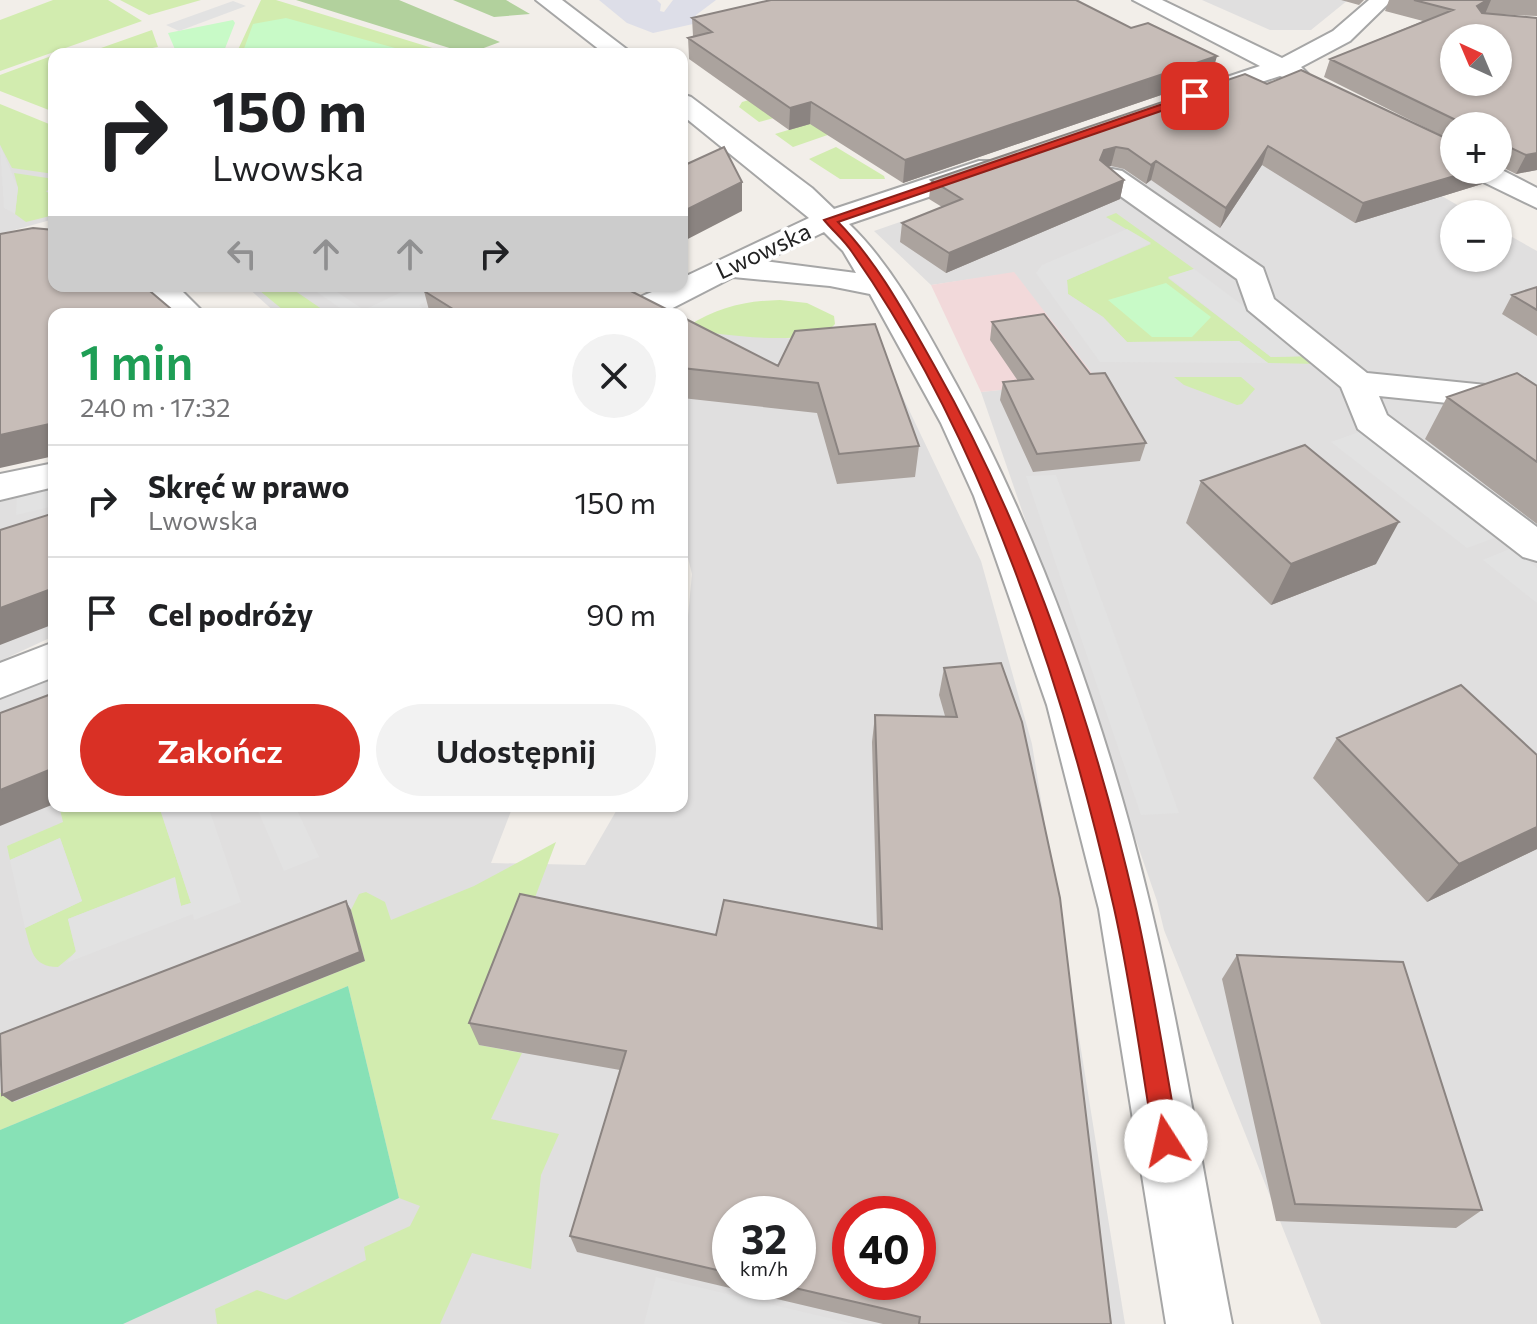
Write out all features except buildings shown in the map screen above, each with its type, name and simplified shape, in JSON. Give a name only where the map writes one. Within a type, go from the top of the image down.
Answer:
[{"type":"street","points":[[547,0],[613,48]]},
{"type":"street","points":[[1144,0],[1316,85]]},
{"type":"street","points":[[1167,106],[1281,66],[1349,31],[1381,0]]},
{"type":"street","points":[[688,107],[802,194],[855,246],[959,423],[993,496],[1070,705],[1125,909],[1199,1324]]},
{"type":"street","name":"Lwowska","points":[[688,286],[802,230],[1010,160]]},
{"type":"street","points":[[1112,177],[1252,275],[1259,303],[1357,383],[1371,421],[1537,547]]},
{"type":"street","points":[[1508,184],[1537,199]]},
{"type":"street","points":[[724,267],[817,275],[881,287]]},
{"type":"street","points":[[165,292],[182,308]]},
{"type":"street","name":"Lwowska","points":[[647,308],[677,292]]},
{"type":"street","points":[[1357,383],[1537,401]]},
{"type":"street","points":[[0,487],[48,476]]},
{"type":"street","points":[[0,681],[48,661]]},
{"type":"shaded area","points":[[599,0],[657,0],[661,4],[660,11],[664,12],[673,0],[716,0],[696,15],[693,24],[653,33],[627,23]]},
{"type":"shaded area","points":[[1202,0],[1348,0],[1311,30],[1270,30]]},
{"type":"shaded area","points":[[233,1],[246,6],[179,31],[166,25]]},
{"type":"shaded area","points":[[1266,95],[1449,200],[1440,200],[1440,272],[1512,272],[1512,237],[1537,251],[1537,1324],[1321,1324],[1164,930],[1157,901],[981,392],[1095,380],[1014,273],[931,285],[874,231]]},
{"type":"shaded area","points":[[0,127],[48,143],[48,221],[0,234]]},
{"type":"shaded area","points":[[0,145],[18,188],[15,214],[4,208]]},
{"type":"shaded area","points":[[1127,229],[1151,243],[1067,280],[1068,294],[1103,317],[1127,342],[1239,341],[1268,363],[1100,362],[1036,273],[1042,265]]},
{"type":"shaded area","points":[[1194,269],[1310,356],[1271,357],[1168,277]]},
{"type":"shaded area","points":[[1014,272],[1097,380],[981,392],[931,285]]},
{"type":"shaded area","points":[[253,292],[595,292],[564,308],[270,308]]},
{"type":"shaded area","points":[[317,292],[337,292],[361,308],[340,308]]},
{"type":"shaded area","points":[[402,292],[444,292],[419,305],[422,308],[368,308]]},
{"type":"shaded area","points":[[688,329],[879,347],[981,561],[1032,744],[1125,1324],[0,1324],[0,698],[48,677],[48,812],[511,812],[491,863],[585,865],[616,812],[688,812],[688,616],[692,574],[688,558]]},
{"type":"shaded area","points":[[1362,431],[1497,537],[1467,548],[1331,442]]},
{"type":"shaded area","points":[[1056,475],[1179,813],[1141,815],[1026,476]]},
{"type":"shaded area","points":[[48,488],[48,507],[16,515],[17,495]]},
{"type":"shaded area","points":[[48,490],[48,639],[0,661],[0,502]]},
{"type":"shaded area","points":[[1512,548],[1537,568],[1537,603],[1483,560]]},
{"type":"shaded area","points":[[161,812],[210,812],[241,902],[194,920],[193,914],[66,963],[76,951],[68,919],[175,877],[181,906],[191,903]]},
{"type":"shaded area","points":[[259,812],[298,812],[319,857],[284,871]]},
{"type":"shaded area","points":[[60,838],[82,901],[25,928],[10,860]]},
{"type":"shaded area","points":[[656,1277],[712,1290],[712,1300],[753,1300],[854,1324],[644,1324]]},
{"type":"green space","points":[[53,0],[108,0],[142,21],[65,48],[48,48],[48,54],[0,71],[0,20]]},
{"type":"green space","points":[[120,0],[201,0],[149,15]]},
{"type":"green space","points":[[261,0],[276,0],[432,48],[239,48]]},
{"type":"green space","points":[[296,0],[399,0],[500,42],[484,48],[449,48]]},
{"type":"green space","points":[[453,0],[506,0],[530,14],[494,17]]},
{"type":"green space","points":[[286,18],[395,48],[244,48],[253,24]]},
{"type":"green space","points":[[233,20],[235,23],[225,48],[174,48],[168,33]]},
{"type":"green space","points":[[152,30],[158,47],[152,48],[101,48]]},
{"type":"green space","points":[[48,57],[48,110],[0,91],[0,75]]},
{"type":"green space","points":[[759,97],[891,113],[793,147],[775,134],[808,124],[792,113],[759,122],[739,107],[742,102]]},
{"type":"green space","points":[[0,104],[48,124],[48,173],[12,168],[0,145]]},
{"type":"green space","points":[[836,147],[885,179],[840,179],[809,159]]},
{"type":"green space","points":[[14,173],[48,178],[48,216],[26,222],[15,214],[18,188]]},
{"type":"green space","points":[[1116,213],[1194,269],[1168,278],[1271,357],[1310,356],[1319,364],[1268,363],[1239,341],[1127,342],[1103,317],[1068,294],[1067,280],[1151,244],[1106,217]]},
{"type":"green space","points":[[1166,283],[1211,317],[1192,337],[1152,337],[1108,300]]},
{"type":"green space","points":[[261,292],[297,292],[320,308],[281,308]]},
{"type":"green space","points":[[780,300],[807,303],[834,316],[835,324],[824,332],[788,338],[723,334],[690,330],[688,326],[732,306]]},
{"type":"green space","points":[[1174,377],[1241,377],[1255,389],[1242,404],[1237,405],[1184,385]]},
{"type":"green space","points":[[60,812],[161,812],[191,903],[181,906],[174,878],[68,919],[76,952],[58,967],[43,964],[31,950],[25,928],[82,901],[60,838],[10,860],[7,846],[63,822]]},
{"type":"green space","points":[[556,842],[479,1045],[522,1053],[491,1119],[559,1134],[541,1175],[531,1269],[472,1253],[440,1324],[217,1324],[215,1309],[257,1290],[286,1300],[366,1260],[364,1247],[410,1226],[420,1206],[399,1198],[348,986],[0,1130],[0,1093],[11,1089],[14,1102],[365,961],[351,910],[359,894],[366,892],[385,902],[391,920],[474,886]]},
{"type":"green space","points":[[348,986],[399,1198],[123,1324],[0,1324],[0,1130]]},
{"type":"route","points":[[1166,1141],[1125,909],[1070,705],[1031,592],[993,496],[959,423],[909,330],[855,246],[830,220],[1195,96]]}]
